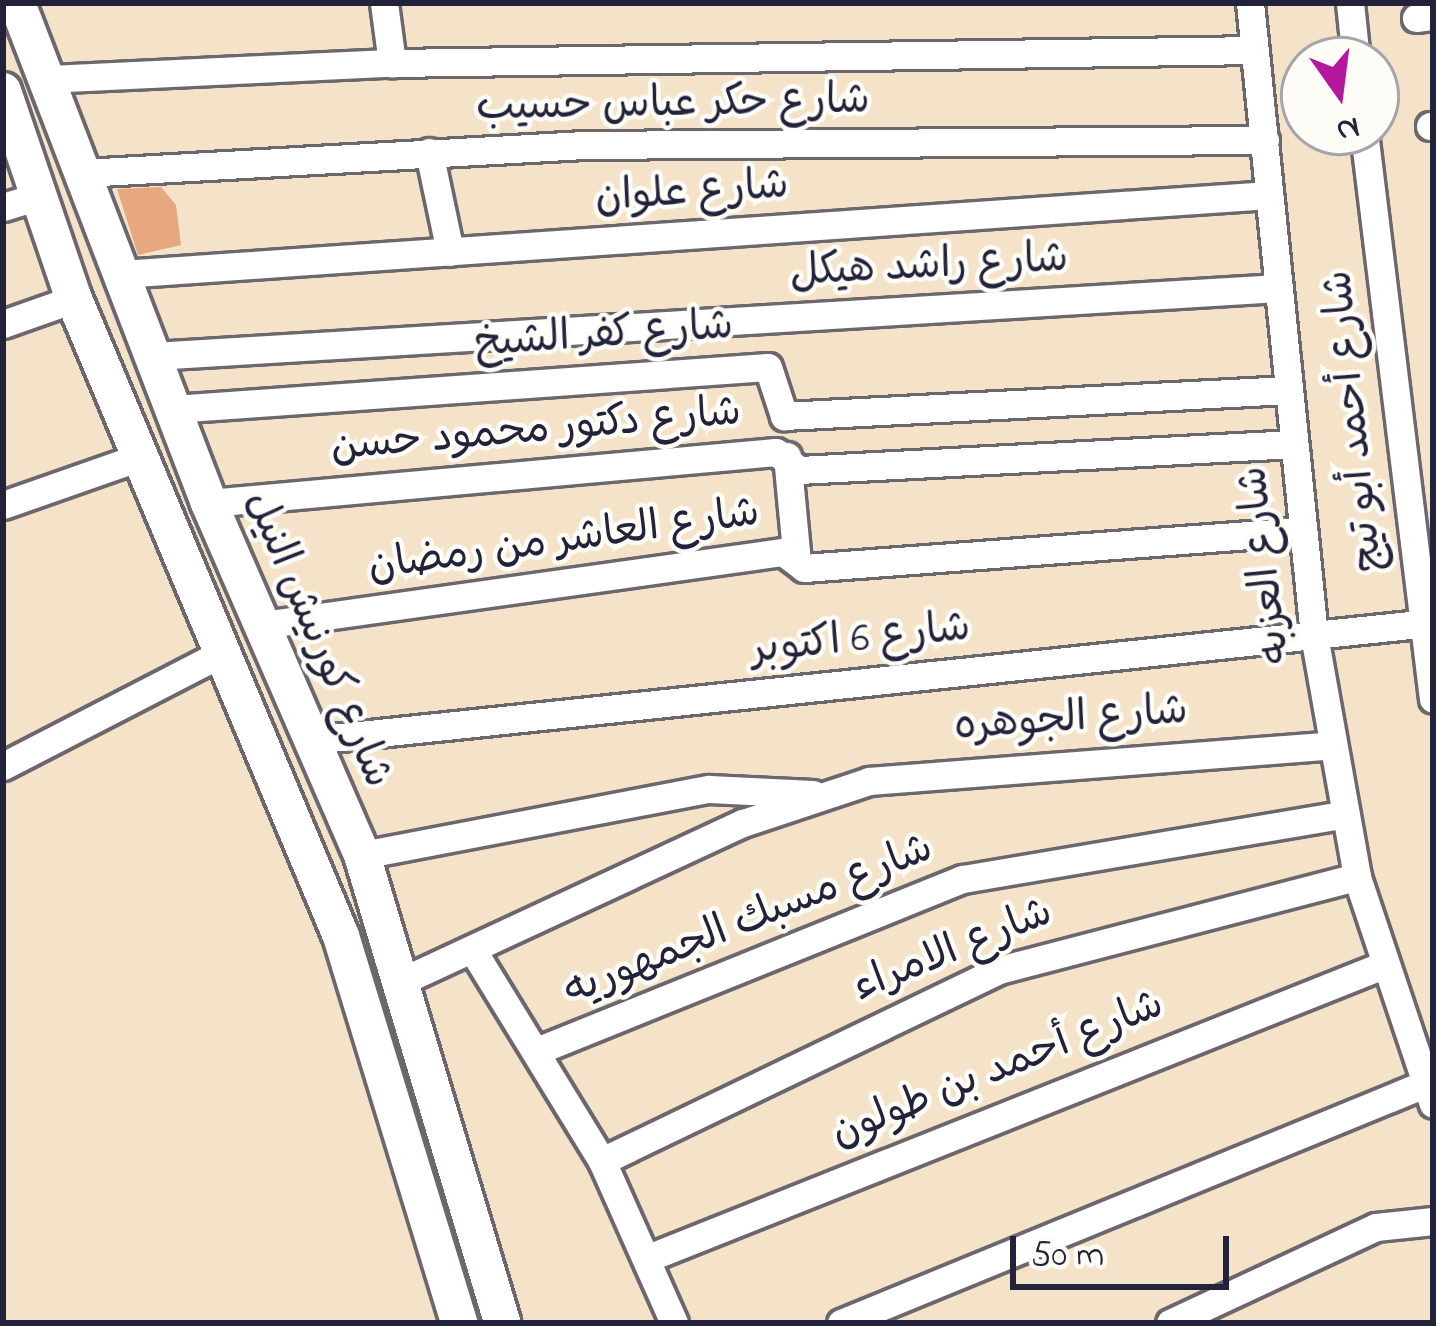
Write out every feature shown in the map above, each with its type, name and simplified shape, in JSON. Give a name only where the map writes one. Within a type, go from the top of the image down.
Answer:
[{"type":"main road","name":"شارع كورنيش النيل","points":[[17,3],[208,503],[362,856],[502,1323]]},
{"type":"main road","points":[[3,91],[74,299],[341,936],[459,1323]]},
{"type":"street","points":[[384,3],[392,63]]},
{"type":"street","name":"شارع العزبه","points":[[1250,3],[1313,635],[1357,877],[1381,966],[1430,1093]]},
{"type":"street","points":[[1350,3],[1353,36]]},
{"type":"street","points":[[47,79],[392,63],[1255,50]]},
{"type":"street","name":"شارع حكر عباس حسيب","points":[[83,173],[429,152],[1265,140]]},
{"type":"street","points":[[429,152],[450,252]]},
{"type":"street","name":"شارع أحمد أبو تيج","points":[[1367,156],[1420,624],[1433,699]]},
{"type":"street","name":"شارع علوان","points":[[122,274],[1269,194]]},
{"type":"street","points":[[3,207],[40,196]]},
{"type":"street","name":"شارع راشد هيكل","points":[[153,356],[1279,288]]},
{"type":"street","points":[[3,324],[74,299]]},
{"type":"street","name":"شارع كفر الشيخ","points":[[173,409],[768,367],[782,416]]},
{"type":"street","points":[[797,561],[782,416],[1289,390]]},
{"type":"street","name":"شارع دكتور محمود حسن","points":[[208,503],[776,452],[799,470],[1294,444]]},
{"type":"street","points":[[3,505],[140,457]]},
{"type":"street","name":"شارع العاشر من رمضان","points":[[262,626],[783,552],[804,568],[1303,531]]},
{"type":"street","name":"شارع 6 اكتوبر","points":[[312,740],[1420,624]]},
{"type":"street","points":[[3,766],[222,653]]},
{"type":"street","name":"شارع الجوهره","points":[[400,982],[816,795],[923,772],[1333,745]]},
{"type":"street","name":"شارع الجوهره","points":[[362,856],[709,789],[816,795]]},
{"type":"street","name":"شارع مسبك الجمهوريه","points":[[539,1050],[963,879],[1346,814]]},
{"type":"street","name":"شارع الامراء","points":[[602,1161],[999,970],[1357,877]]},
{"type":"street","points":[[472,950],[539,1050],[602,1161],[674,1323]]},
{"type":"street","name":"شارع أحمد بن طولون","points":[[648,1258],[1381,966]]},
{"type":"street","points":[[841,1323],[1430,1093]]},
{"type":"street","points":[[1170,1323],[1230,1310],[1376,1227],[1433,1221]]},
{"type":"building","points":[[161,187],[176,205],[181,245],[138,255],[117,189]]}]
